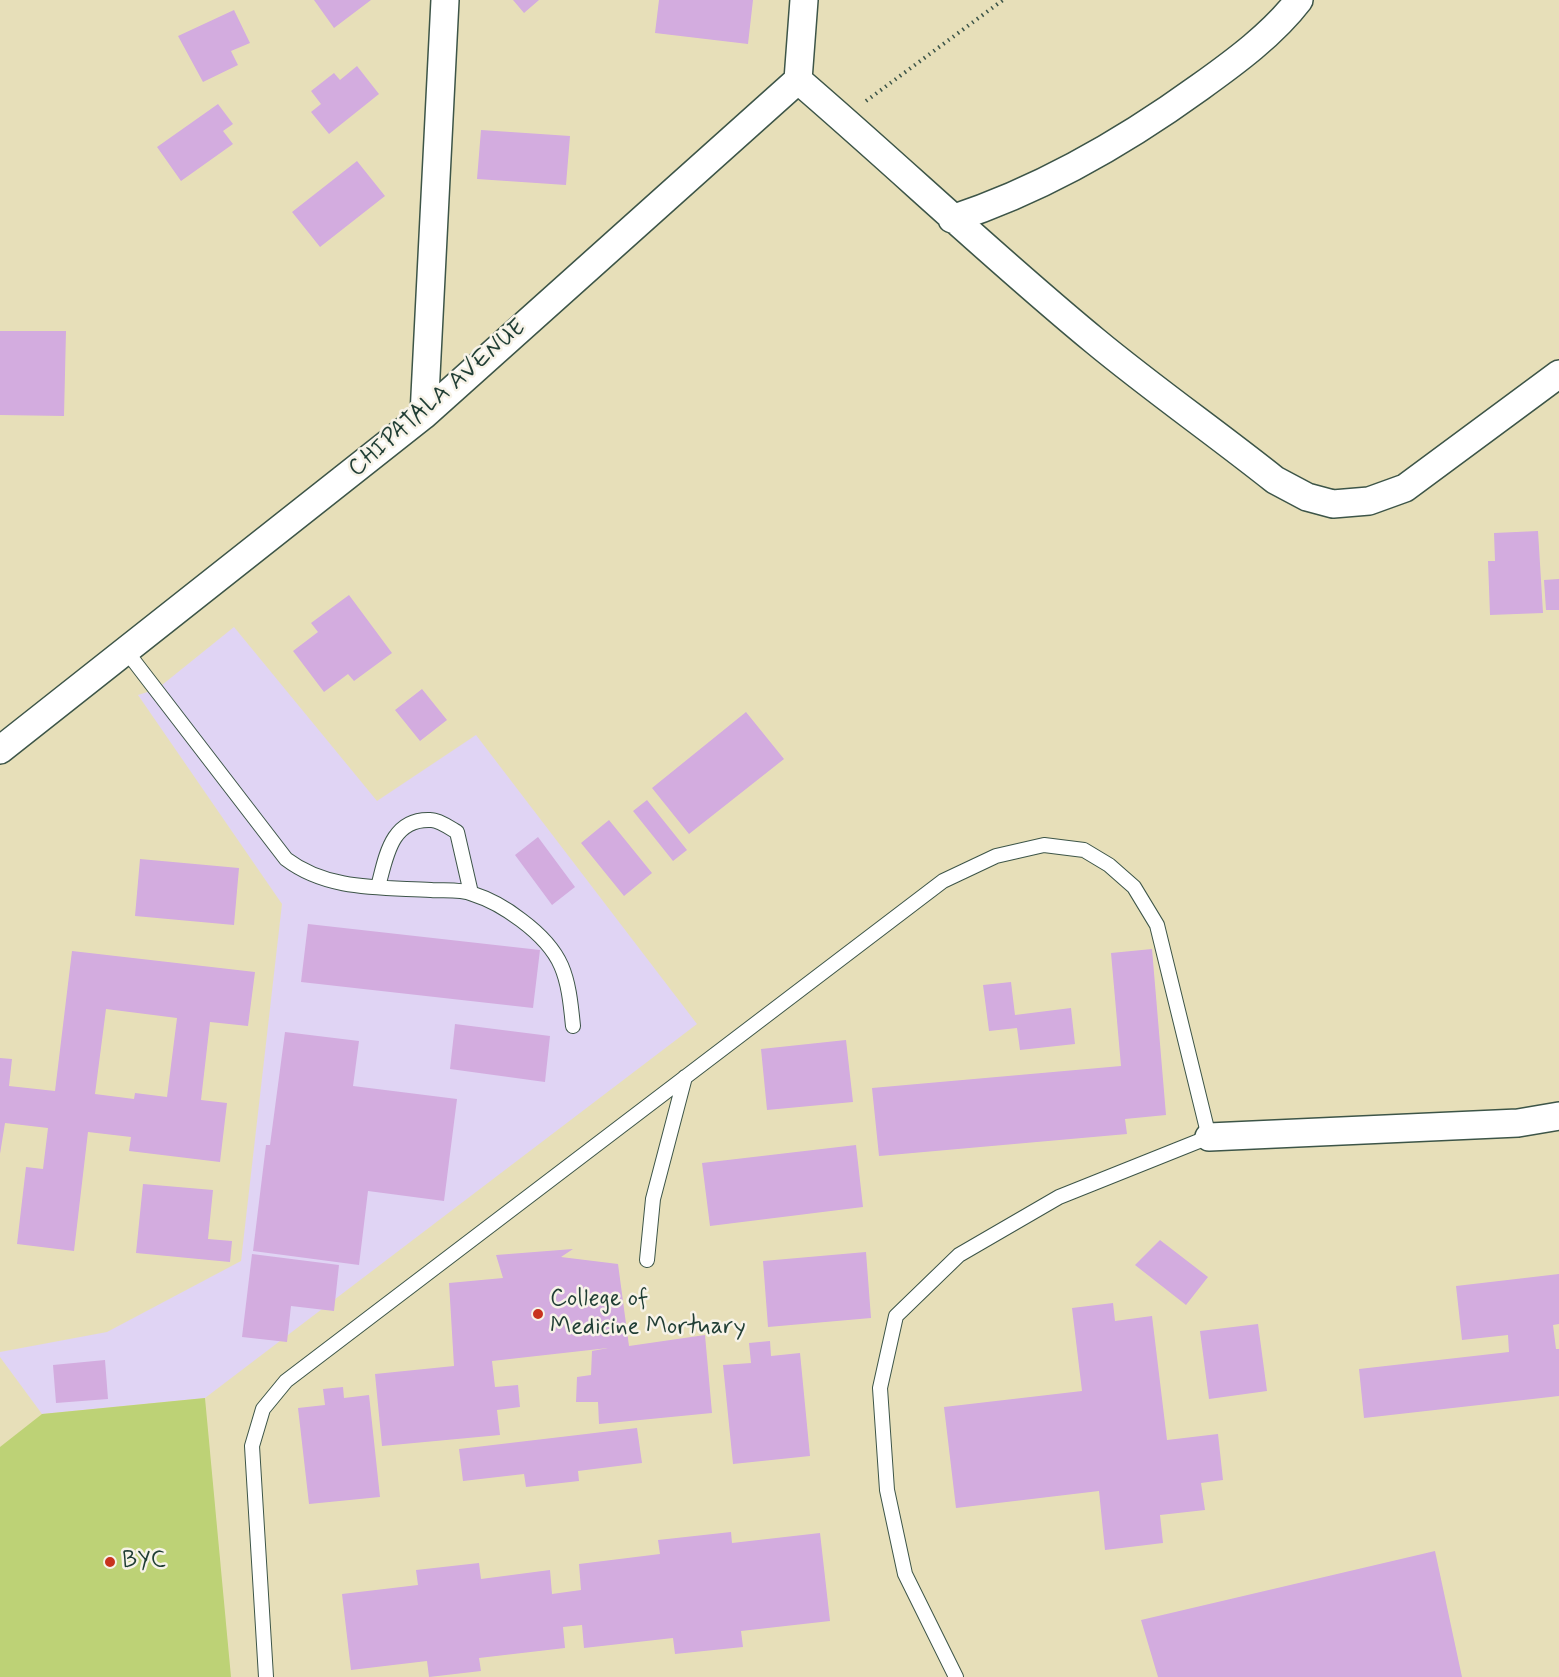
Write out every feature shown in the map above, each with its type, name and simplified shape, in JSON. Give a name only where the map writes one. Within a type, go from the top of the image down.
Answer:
[{"type":"street","points":[[424,415],[445,0]]},
{"type":"street","points":[[804,0],[798,80],[902,170],[952,219],[1097,343],[1275,480],[1307,497],[1333,504],[1369,501],[1406,488],[1559,374]]},
{"type":"street","points":[[952,219],[996,205],[1063,172],[1151,123],[1230,66],[1288,15],[1299,0]]},
{"type":"street","name":"CHIPATALA AVENUE","points":[[0,750],[127,652],[424,415],[798,80]]},
{"type":"street","points":[[1209,1137],[1518,1123],[1559,1116]]},
{"type":"lane","points":[[127,652],[286,859],[304,873],[328,881],[471,893],[513,914],[549,943],[569,987],[573,1026]]},
{"type":"lane","points":[[378,887],[391,839],[406,825],[432,819],[457,832],[471,893]]},
{"type":"lane","points":[[266,1677],[252,1446],[263,1409],[286,1381],[943,881],[996,856],[1044,845],[1084,850],[1109,865],[1134,887],[1157,925],[1209,1137],[1059,1197],[958,1255],[896,1316],[880,1388],[887,1490],[905,1574],[956,1677]]},
{"type":"lane","points":[[647,1260],[653,1199],[685,1077]]},
{"type":"path","points":[[843,118],[1003,0]]},
{"type":"shaded area","points":[[234,627],[377,801],[476,735],[697,1024],[205,1398],[42,1414],[0,1357],[0,1352],[107,1332],[241,1261],[282,904],[138,695],[157,689]]},
{"type":"green space","name":"BYC","points":[[205,1398],[231,1677],[0,1677],[0,1447],[42,1414]]},
{"type":"building","points":[[314,0],[371,0],[334,28]]},
{"type":"building","points":[[513,0],[539,0],[524,13]]},
{"type":"building","points":[[659,0],[753,0],[748,44],[655,33]]},
{"type":"building","points":[[234,10],[250,43],[231,51],[238,65],[203,82],[178,36]]},
{"type":"building","points":[[357,66],[379,94],[329,134],[311,112],[321,104],[311,91],[334,73],[340,80]]},
{"type":"building","points":[[218,104],[233,124],[223,131],[233,144],[181,181],[157,147]]},
{"type":"building","points":[[481,130],[570,136],[566,185],[477,179]]},
{"type":"building","points":[[357,161],[385,196],[320,247],[292,212]]},
{"type":"building","points":[[0,331],[66,331],[64,416],[0,415]]},
{"type":"building","points":[[1538,531],[1543,613],[1490,615],[1488,561],[1495,561],[1494,533]]},
{"type":"building","points":[[1559,579],[1559,610],[1546,610],[1544,580]]},
{"type":"building","points":[[349,595],[392,653],[354,681],[348,674],[324,692],[293,651],[318,632],[311,623]]},
{"type":"building","points":[[422,689],[447,720],[420,741],[395,710]]},
{"type":"building","points":[[746,712],[784,759],[689,834],[652,788]]},
{"type":"building","points":[[647,800],[687,850],[673,861],[633,811]]},
{"type":"building","points":[[609,820],[652,873],[624,896],[581,843]]},
{"type":"building","points":[[538,837],[575,887],[552,905],[515,855]]},
{"type":"building","points":[[140,859],[239,868],[234,925],[135,916]]},
{"type":"building","points":[[308,924],[540,950],[533,1008],[301,982]]},
{"type":"building","points":[[1152,949],[1166,1115],[1125,1119],[1127,1134],[879,1156],[872,1088],[1121,1066],[1111,953]]},
{"type":"building","points":[[72,951],[255,972],[248,1026],[210,1022],[201,1100],[227,1103],[220,1162],[129,1151],[131,1137],[88,1132],[74,1251],[17,1244],[26,1167],[43,1169],[48,1128],[5,1123],[0,1154],[0,1058],[12,1059],[9,1086],[55,1091]],"holes":[[[106,1009],[177,1018],[167,1097],[135,1093],[134,1099],[95,1094]]]},
{"type":"building","points":[[1011,982],[1015,1015],[1071,1008],[1075,1044],[1020,1050],[1017,1028],[989,1031],[983,985]]},
{"type":"building","points":[[455,1024],[550,1036],[545,1082],[450,1069]]},
{"type":"building","points":[[285,1032],[359,1041],[353,1086],[457,1099],[444,1201],[368,1191],[359,1265],[253,1251],[266,1145],[270,1145]]},
{"type":"building","points":[[846,1040],[853,1102],[767,1110],[761,1049]]},
{"type":"building","points":[[856,1145],[863,1207],[710,1226],[702,1163]]},
{"type":"building","points":[[143,1184],[213,1190],[208,1239],[232,1241],[230,1262],[136,1253]]},
{"type":"building","points":[[1160,1240],[1208,1277],[1186,1305],[1135,1265]]},
{"type":"building","points":[[573,1249],[561,1257],[618,1264],[629,1346],[705,1335],[712,1413],[599,1424],[598,1402],[576,1402],[577,1377],[591,1375],[592,1351],[608,1348],[492,1361],[495,1387],[518,1385],[520,1407],[497,1410],[500,1435],[382,1446],[375,1374],[454,1366],[449,1283],[503,1278],[496,1255]]},
{"type":"building","points":[[866,1252],[871,1318],[768,1327],[763,1261]]},
{"type":"building","points":[[252,1254],[339,1265],[334,1311],[291,1306],[287,1342],[242,1337]]},
{"type":"building","points":[[1559,1274],[1559,1324],[1553,1325],[1556,1349],[1559,1349],[1559,1396],[1364,1418],[1359,1369],[1509,1352],[1508,1335],[1462,1340],[1456,1286]]},
{"type":"building","points":[[1113,1303],[1115,1321],[1152,1316],[1167,1440],[1218,1434],[1223,1480],[1201,1483],[1205,1510],[1160,1515],[1163,1543],[1105,1550],[1099,1491],[956,1508],[944,1407],[1082,1391],[1072,1308]]},
{"type":"building","points":[[1258,1324],[1267,1391],[1209,1399],[1200,1331]]},
{"type":"building","points":[[770,1341],[771,1356],[800,1353],[810,1456],[733,1464],[723,1365],[751,1363],[749,1343]]},
{"type":"building","points":[[105,1360],[108,1399],[56,1403],[53,1365]]},
{"type":"building","points":[[343,1387],[344,1398],[369,1395],[380,1497],[309,1504],[298,1408],[325,1405],[323,1389]]},
{"type":"building","points":[[637,1428],[642,1463],[578,1471],[579,1481],[526,1487],[524,1474],[463,1481],[459,1449]]},
{"type":"building","points":[[731,1532],[732,1543],[820,1533],[830,1621],[741,1631],[743,1647],[675,1654],[673,1638],[584,1648],[582,1625],[563,1627],[565,1648],[479,1658],[481,1671],[429,1677],[427,1661],[351,1670],[342,1594],[418,1585],[416,1570],[479,1563],[481,1579],[550,1570],[552,1594],[581,1590],[579,1564],[660,1554],[658,1540]]},
{"type":"building","points":[[1435,1551],[1462,1677],[1158,1677],[1141,1620]]},
{"type":"place","name":"College of Medicine Mortuary","points":[[538,1314]]},
{"type":"place","name":"BYC","points":[[110,1562]]}]
